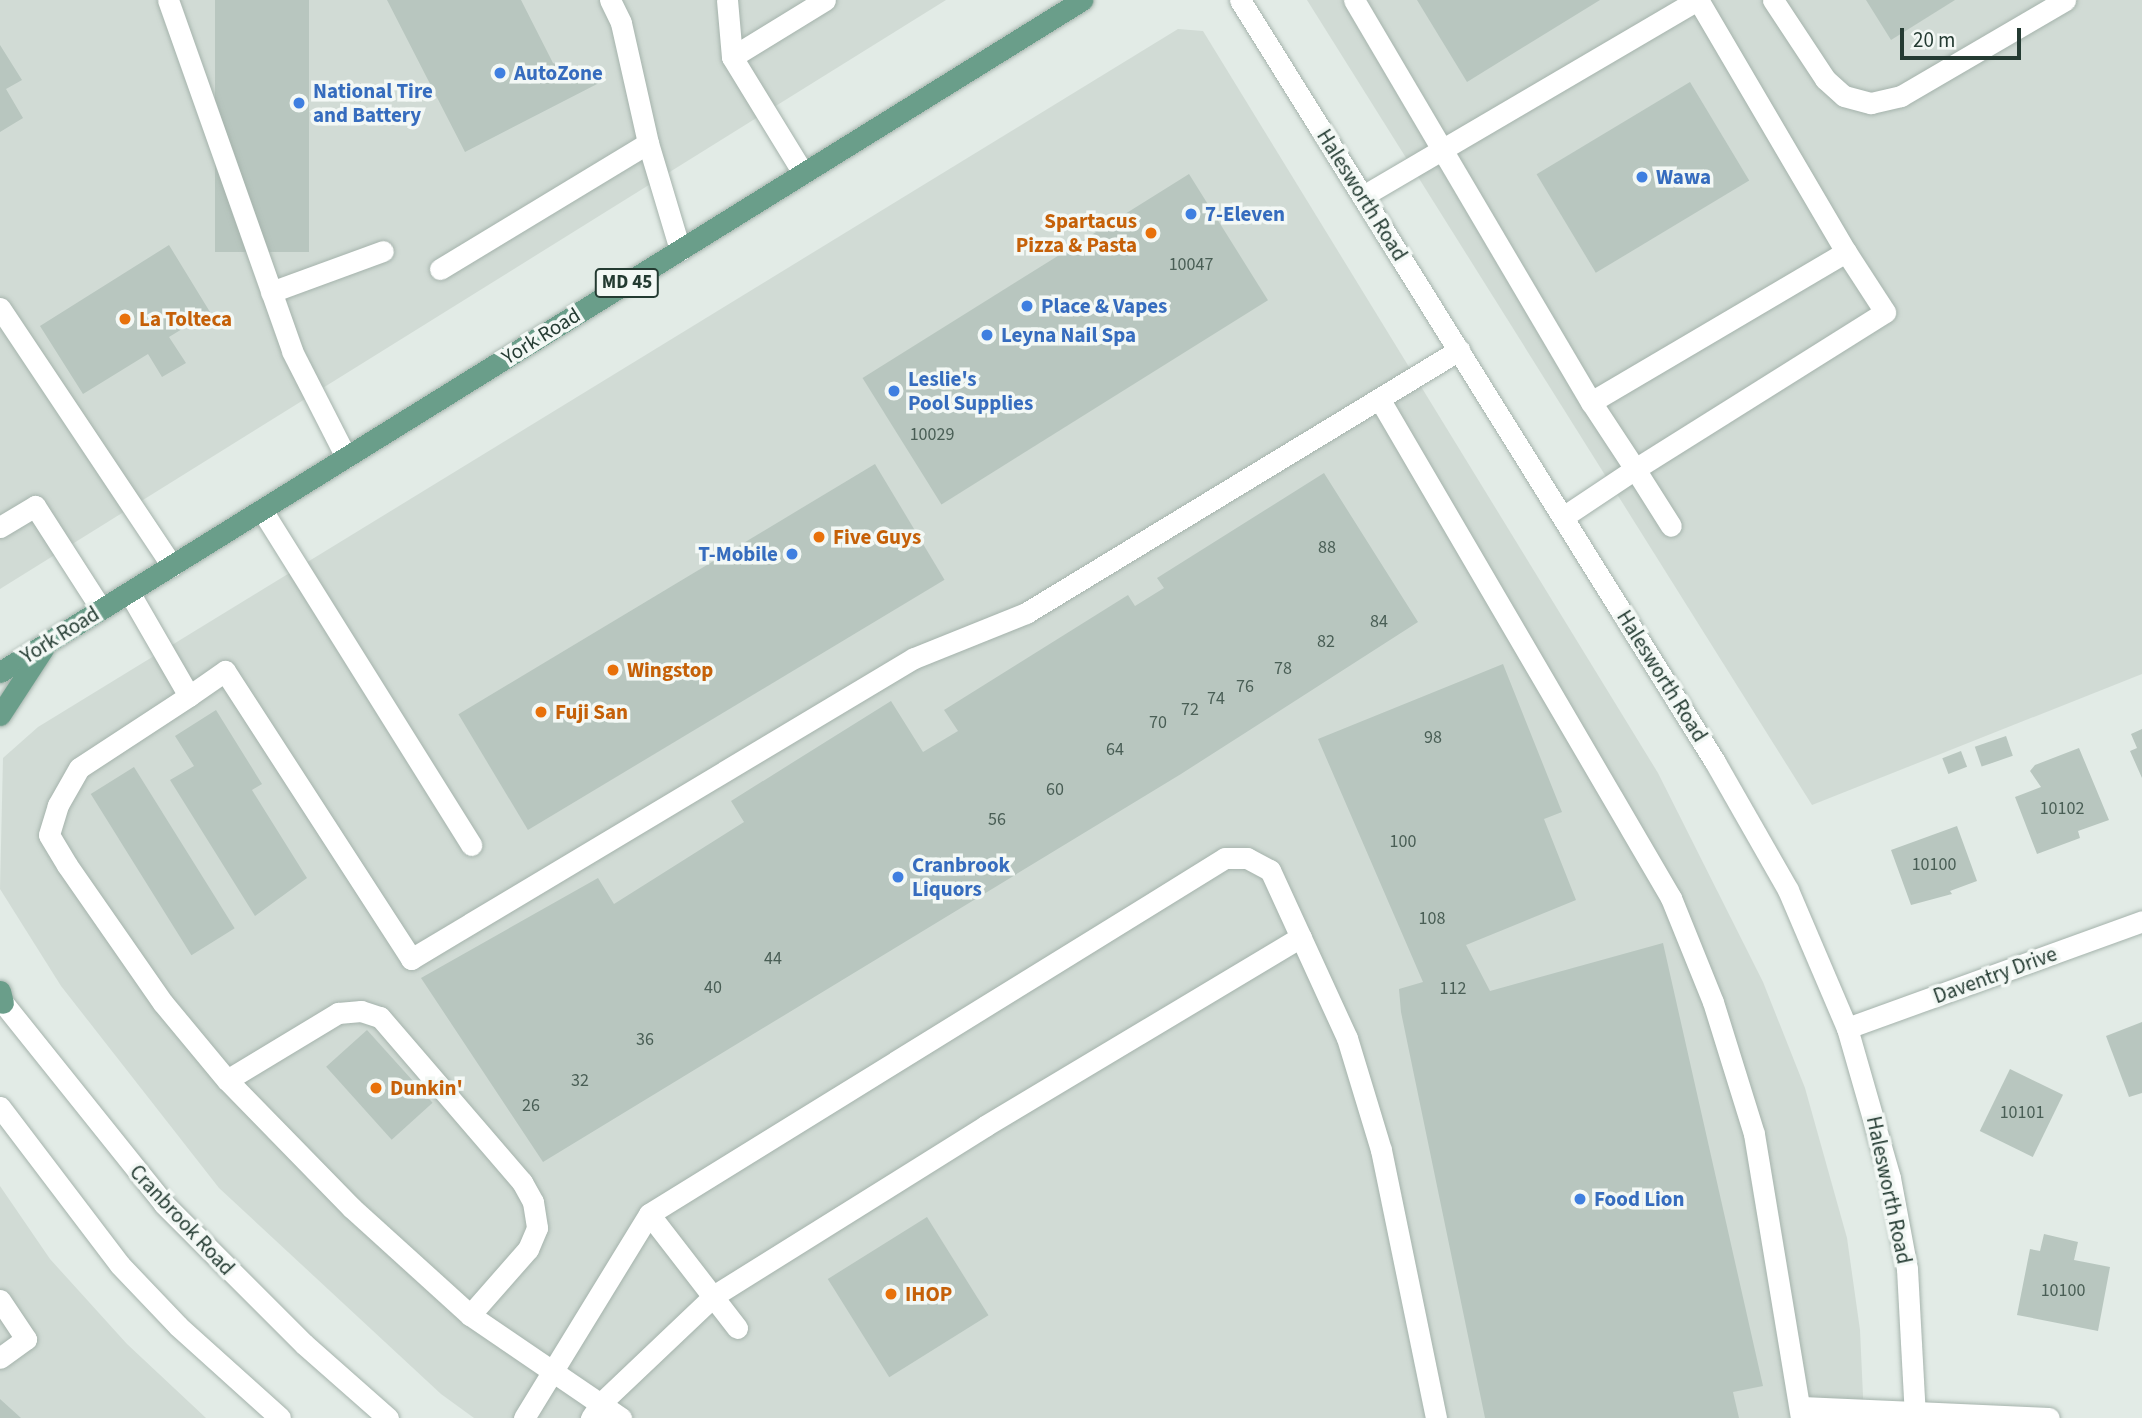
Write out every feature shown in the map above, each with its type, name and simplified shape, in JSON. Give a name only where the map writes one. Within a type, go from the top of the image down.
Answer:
[{"type":"main road","name":"York Road","points":[[0,672],[1082,0]]},
{"type":"main road","points":[[0,715],[48,642]]},
{"type":"street","points":[[169,0],[292,351],[346,457]]},
{"type":"street","points":[[610,0],[621,23],[648,143],[680,250]]},
{"type":"street","points":[[727,0],[732,57],[803,173]]},
{"type":"street","points":[[732,57],[825,0]]},
{"type":"street","name":"Halesworth Road","points":[[1240,0],[1754,826],[1788,890],[1847,1028],[1890,1178],[1907,1269],[1915,1415]]},
{"type":"street","points":[[1354,0],[1591,402],[1671,526]]},
{"type":"street","points":[[1363,196],[1697,0],[1885,312],[1563,517]]},
{"type":"street","points":[[1773,0],[1825,79],[1844,96],[1871,103],[1901,96],[2065,0]]},
{"type":"street","points":[[440,269],[648,143]]},
{"type":"street","points":[[271,292],[383,251]]},
{"type":"street","points":[[1591,402],[1846,251]]},
{"type":"street","points":[[0,308],[172,566]]},
{"type":"street","points":[[621,1418],[596,1410],[550,1371],[470,1315],[352,1208],[227,1080],[163,1003],[49,835],[58,805],[79,768],[225,671],[411,959],[914,658],[1026,613],[1459,350]]},
{"type":"street","points":[[1380,400],[1671,898],[1713,1002],[1754,1134],[1801,1413],[2049,1418]]},
{"type":"street","points":[[0,527],[35,506],[102,609]]},
{"type":"street","points":[[262,510],[471,845]]},
{"type":"street","points":[[129,592],[188,696]]},
{"type":"street","points":[[524,1418],[550,1371],[649,1214],[1225,858],[1247,858],[1270,870],[1347,1038],[1381,1150],[1436,1418]]},
{"type":"street","name":"Daventry Drive","points":[[1847,1028],[2142,921]]},
{"type":"street","points":[[596,1410],[715,1295],[985,1126],[1301,937]]},
{"type":"street","name":"Cranbrook Road","points":[[1,998],[164,1204],[294,1334],[387,1418]]},
{"type":"street","points":[[227,1080],[338,1013],[361,1011],[380,1017],[522,1182],[533,1202],[537,1228],[528,1249],[470,1315]]},
{"type":"street","points":[[0,1107],[120,1265],[178,1326],[280,1418]]},
{"type":"street","points":[[649,1214],[715,1295],[737,1328]]},
{"type":"street","points":[[0,1300],[26,1339],[0,1358]]},
{"type":"shaded area","points":[[0,0],[946,0],[0,589]]},
{"type":"shaded area","points":[[1307,0],[2142,0],[2142,674],[1812,805]]},
{"type":"shaded area","points":[[1178,29],[1203,31],[1658,773],[1763,982],[1805,1088],[1847,1238],[1860,1330],[1864,1418],[474,1418],[441,1394],[219,1188],[61,986],[0,889],[3,758],[38,727]]},
{"type":"shaded area","points":[[0,1186],[50,1259],[127,1344],[206,1418],[0,1418]]},
{"type":"building","points":[[215,0],[309,0],[309,252],[215,252]]},
{"type":"building","name":"AutoZone","points":[[387,0],[521,0],[553,63],[599,83],[465,152]]},
{"type":"building","points":[[1417,0],[1600,0],[1467,82]]},
{"type":"building","points":[[1866,0],[1955,0],[1891,40]]},
{"type":"building","points":[[0,45],[22,80],[6,89],[23,118],[0,132]]},
{"type":"building","name":"Wawa","points":[[1690,82],[1749,181],[1596,273],[1537,174]]},
{"type":"building","points":[[1189,174],[1268,300],[941,504],[863,378]]},
{"type":"building","name":"La Tolteca","points":[[169,245],[210,312],[169,337],[186,363],[162,377],[148,354],[83,394],[40,326]]},
{"type":"building","points":[[875,464],[945,580],[528,830],[458,714]]},
{"type":"building","points":[[1324,473],[1418,622],[1181,774],[543,1162],[421,978],[598,878],[614,904],[744,822],[731,801],[891,701],[923,752],[958,731],[944,710],[1128,595],[1135,606],[1164,588],[1157,578]]},
{"type":"building","name":"Food Lion","points":[[1503,664],[1562,812],[1544,819],[1576,900],[1466,945],[1490,991],[1663,943],[1763,1386],[1733,1392],[1739,1418],[1485,1418],[1401,1012],[1399,989],[1423,982],[1318,739]]},
{"type":"building","points":[[216,710],[262,784],[252,790],[307,878],[255,916],[170,780],[194,766],[175,736]]},
{"type":"building","points":[[2142,729],[2142,778],[2130,751],[2137,748],[2131,734]]},
{"type":"building","points":[[2006,736],[2013,756],[1982,767],[1975,747]]},
{"type":"building","points":[[2079,748],[2109,820],[2078,831],[2080,838],[2037,854],[2015,797],[2041,787],[2030,771],[2035,765]]},
{"type":"building","points":[[1961,751],[1967,767],[1948,774],[1942,758]]},
{"type":"building","points":[[134,767],[235,928],[191,955],[91,794]]},
{"type":"building","points":[[1957,826],[1977,881],[1950,891],[1952,894],[1911,905],[1891,850]]},
{"type":"building","points":[[2142,1022],[2142,1093],[2129,1097],[2106,1036]]},
{"type":"building","points":[[367,1030],[433,1103],[392,1140],[326,1067]]},
{"type":"building","points":[[2010,1069],[2063,1095],[2033,1157],[1980,1131]]},
{"type":"building","points":[[927,1217],[988,1315],[889,1377],[828,1279]]},
{"type":"building","points":[[2044,1234],[2078,1242],[2074,1260],[2110,1267],[2098,1331],[2017,1315],[2030,1249],[2040,1251]]},
{"type":"building","points":[[0,1399],[21,1418],[0,1418]]},
{"type":"place","name":"AutoZone","points":[[500,73]]},
{"type":"place","name":"National Tire and Battery","points":[[299,103]]},
{"type":"place","name":"Wawa","points":[[1642,177]]},
{"type":"place","name":"7-Eleven","points":[[1191,214]]},
{"type":"place","name":"Spartacus Pizza & Pasta","points":[[1151,233]]},
{"type":"place","name":"Place & Vapes","points":[[1027,306]]},
{"type":"place","name":"La Tolteca","points":[[125,319]]},
{"type":"place","name":"Leyna Nail Spa","points":[[987,335]]},
{"type":"place","name":"Leslie's Pool Supplies","points":[[894,391]]},
{"type":"place","name":"Five Guys","points":[[819,537]]},
{"type":"place","name":"T-Mobile","points":[[792,554]]},
{"type":"place","name":"Wingstop","points":[[613,670]]},
{"type":"place","name":"Fuji San","points":[[541,712]]},
{"type":"place","name":"Cranbrook Liquors","points":[[898,877]]},
{"type":"place","name":"Dunkin'","points":[[376,1088]]},
{"type":"place","name":"Food Lion","points":[[1580,1199]]},
{"type":"place","name":"IHOP","points":[[891,1294]]}]
